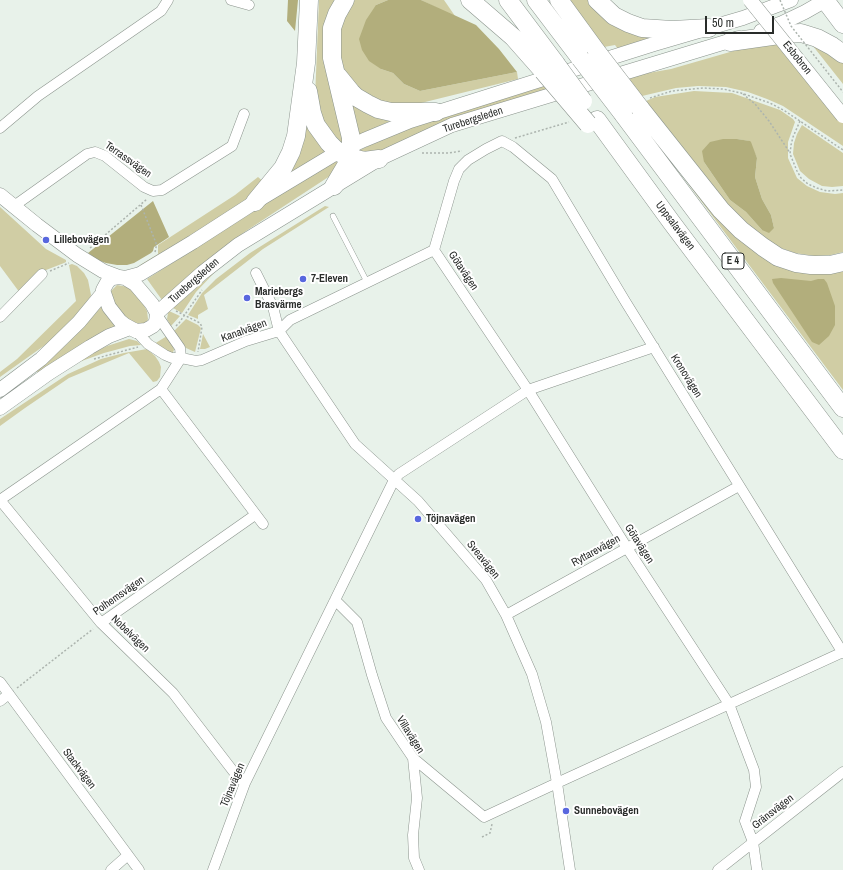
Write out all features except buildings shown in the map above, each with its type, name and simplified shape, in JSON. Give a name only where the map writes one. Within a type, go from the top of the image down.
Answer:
[{"type":"highway","points":[[255,202],[283,168],[291,152],[296,136],[306,63],[309,0]]},
{"type":"highway","points":[[334,186],[343,171],[346,152],[351,138],[332,58],[332,28],[344,0]]},
{"type":"highway","points":[[470,0],[550,67]]},
{"type":"highway","name":"Uppsalavägen","points":[[508,0],[550,67],[587,121],[672,223],[843,450]]},
{"type":"highway","name":"E 4","points":[[536,0],[843,408]]},
{"type":"highway","points":[[559,0],[598,52],[643,104],[721,210],[741,230],[778,257],[796,263],[830,265],[843,262]]},
{"type":"highway","points":[[597,0],[614,16],[642,28],[672,30],[709,28]]},
{"type":"highway","points":[[825,0],[843,24]]},
{"type":"highway","points":[[730,42],[801,33],[817,38],[843,54]]},
{"type":"highway","points":[[306,63],[308,95],[314,119],[323,136],[346,152],[364,161],[379,159]]},
{"type":"highway","points":[[335,73],[350,92],[378,109],[391,112],[436,112]]},
{"type":"main road","name":"Esbobron","points":[[750,0],[843,116]]},
{"type":"main road","name":"Turebergsleden","points":[[0,390],[41,359],[79,322],[103,291],[108,281],[113,278],[122,278],[140,274],[172,256],[255,202],[346,152],[410,121],[436,112],[743,18],[791,0]]},
{"type":"main road","name":"Turebergsleden","points":[[157,314],[202,273],[238,245],[379,159],[452,125],[730,42],[782,23],[825,0]]},
{"type":"main road","points":[[0,194],[14,206],[103,271],[122,278]]},
{"type":"main road","points":[[81,254],[103,291],[110,307],[120,321],[133,329]]},
{"type":"main road","name":"Turebergsleden","points":[[0,408],[49,373],[109,336],[133,329],[146,330],[156,322],[157,314],[152,304],[135,284],[122,278]]},
{"type":"street","points":[[0,128],[38,96],[161,11],[168,0]]},
{"type":"street","points":[[231,0],[249,5]]},
{"type":"street","name":"Terrassvägen","points":[[14,206],[87,154],[95,152],[105,156],[144,187],[153,191],[162,190],[232,146],[244,114]]},
{"type":"street","points":[[434,250],[454,181],[459,169],[468,160],[502,141]]},
{"type":"street","name":"Kronovägen","points":[[502,141],[513,147],[552,179],[624,300],[843,652]]},
{"type":"street","name":"Kanalvägen","points":[[196,361],[202,360],[246,341],[279,331],[290,320],[434,250]]},
{"type":"street","name":"Götavägen","points":[[434,250],[528,390],[627,548],[729,704],[754,770],[756,787],[745,821],[753,842],[757,870]]},
{"type":"street","name":"Sveavägen","points":[[256,273],[273,308],[279,331],[355,444],[418,501],[486,580],[506,615],[532,674],[546,722],[557,782],[570,870]]},
{"type":"street","points":[[0,317],[42,274]]},
{"type":"street","points":[[0,500],[161,389],[181,358],[180,348],[157,314]]},
{"type":"street","points":[[133,329],[148,344],[165,355],[172,358],[196,361]]},
{"type":"street","name":"Töjnavägen","points":[[213,870],[245,783],[394,480],[399,474],[528,390],[654,347]]},
{"type":"street","points":[[161,389],[263,524]]},
{"type":"street","name":"Ryttarevägen","points":[[506,615],[740,486]]},
{"type":"street","name":"Nobelvägen","points":[[0,500],[101,623],[173,693],[233,771],[245,783]]},
{"type":"street","name":"Polhemsvägen","points":[[101,623],[255,515]]},
{"type":"street","name":"Villavägen","points":[[335,600],[357,622],[386,718],[413,758],[417,798],[413,835],[414,858],[419,870]]},
{"type":"street","points":[[413,758],[484,817],[557,782],[843,652]]},
{"type":"street","name":"Stackvägen","points":[[0,682],[139,870]]},
{"type":"street","points":[[0,701],[9,694]]},
{"type":"street","name":"Gränsvägen","points":[[718,870],[843,772]]},
{"type":"street","points":[[111,870],[128,855]]},
{"type":"lane","points":[[333,216],[367,282]]},
{"type":"path","points":[[780,0],[791,26],[843,92]]},
{"type":"path","points":[[643,104],[672,91],[703,88],[723,89],[741,93],[770,103],[785,111],[843,150]]},
{"type":"path","points":[[741,93],[755,104],[769,121],[790,154],[797,171],[808,184],[827,191],[843,190]]},
{"type":"path","points":[[502,141],[587,121]]},
{"type":"path","points":[[790,154],[793,137],[800,121]]},
{"type":"path","points":[[417,152],[448,153],[463,151]]},
{"type":"path","points":[[42,274],[69,263],[150,197],[153,191]]},
{"type":"path","points":[[141,204],[156,243],[154,253]]},
{"type":"path","points":[[169,331],[179,323],[183,315],[202,290]]},
{"type":"path","points":[[183,315],[200,323],[202,328],[196,361]]},
{"type":"path","points":[[88,362],[127,349],[143,347],[148,344]]},
{"type":"path","name":"Polhemsvägen","points":[[9,694],[101,623]]},
{"type":"path","points":[[482,837],[490,833],[492,826],[488,815]]},
{"type":"shaded area","points":[[288,0],[298,0],[295,31],[287,21]]},
{"type":"shaded area","points":[[319,0],[338,0],[332,12],[346,138],[342,143],[322,124],[315,98]]},
{"type":"shaded area","points":[[355,0],[388,0],[376,5],[381,69],[393,73],[404,84],[420,91],[517,72],[518,79],[413,105],[392,106],[366,96],[343,70],[338,41],[341,23]]},
{"type":"shaded area","points":[[388,0],[421,0],[476,25],[499,49],[517,72],[420,91],[404,84],[393,73],[381,69],[369,61],[362,50],[359,39],[366,20],[376,5]]},
{"type":"shaded area","points":[[421,0],[444,0],[455,16],[443,11]]},
{"type":"shaded area","points":[[568,0],[589,0],[655,37],[618,49],[615,45],[604,47]]},
{"type":"shaded area","points":[[775,39],[843,123],[843,146],[783,106],[748,92],[726,87],[698,86],[676,88],[642,96],[628,78],[671,69]]},
{"type":"shaded area","points":[[809,41],[841,60],[843,63],[843,84]]},
{"type":"shaded area","points":[[547,84],[551,89],[379,153],[371,154],[358,151],[411,127]]},
{"type":"shaded area","points":[[694,91],[732,93],[780,110],[793,119],[795,122],[788,142],[788,158],[797,178],[807,186],[820,192],[835,194],[843,193],[843,252],[831,255],[815,256],[795,253],[778,247],[763,238],[723,201],[646,101],[655,97]],"holes":[[[737,139],[749,141],[757,158],[755,177],[762,199],[771,215],[774,228],[762,230],[746,212],[730,200],[704,162]]]},
{"type":"shaded area","points":[[348,99],[389,120],[390,121],[356,137]]},
{"type":"shaded area","points":[[635,113],[751,245],[843,269],[843,390]]},
{"type":"shaded area","points":[[304,122],[328,151],[284,177]]},
{"type":"shaded area","points":[[802,125],[843,153],[843,186],[822,186],[809,179],[800,171],[793,154],[794,143]]},
{"type":"shaded area","points":[[723,139],[737,139],[751,142],[757,158],[755,177],[762,199],[771,215],[774,228],[769,233],[762,230],[746,212],[730,200],[704,162],[702,151],[710,142]]},
{"type":"shaded area","points":[[339,159],[333,174],[246,231],[219,251],[162,300],[147,279],[300,182]]},
{"type":"shaded area","points":[[258,177],[265,183],[252,196],[141,268],[140,265],[158,254],[158,245],[235,195]]},
{"type":"shaded area","points":[[153,201],[169,237],[154,247],[151,253],[134,263],[117,265],[97,260],[88,253]]},
{"type":"shaded area","points":[[325,206],[329,207],[263,249],[204,295],[208,309],[198,315],[198,319],[188,315],[202,293],[216,279],[250,253]]},
{"type":"shaded area","points":[[0,207],[46,249],[66,260],[64,263],[41,272],[20,293],[0,266]]},
{"type":"shaded area","points":[[72,264],[77,266],[84,273],[88,280],[91,295],[87,304],[55,338],[0,377],[0,372],[17,359],[76,301],[69,265]]},
{"type":"shaded area","points":[[216,271],[196,292],[182,313],[173,308]]},
{"type":"shaded area","points":[[781,278],[811,281],[824,279],[827,283],[835,306],[835,325],[829,336],[819,345],[812,342],[773,283],[772,279]]},
{"type":"shaded area","points":[[117,285],[128,287],[141,300],[147,311],[148,319],[146,324],[142,326],[131,323],[114,306],[111,291]]},
{"type":"shaded area","points":[[102,306],[118,328],[39,374],[36,370],[67,344]]},
{"type":"shaded area","points":[[169,311],[180,316],[171,326],[167,319]]},
{"type":"shaded area","points":[[186,319],[201,328],[195,352],[186,348],[181,343],[174,331]]},
{"type":"shaded area","points":[[203,334],[210,347],[200,349]]},
{"type":"shaded area","points":[[167,336],[173,346],[174,350],[172,354],[154,344]]},
{"type":"shaded area","points":[[129,339],[137,341],[141,345],[130,346],[104,353],[79,362],[107,346]]},
{"type":"shaded area","points":[[147,349],[155,356],[161,367],[160,377],[157,381],[153,382],[129,353],[69,378],[0,426],[0,419],[68,374],[101,359]]},
{"type":"place","name":"Lillebovägen","points":[[46,240]]},
{"type":"place","name":"7-Eleven","points":[[303,279]]},
{"type":"place","name":"Mariebergs Brasvärme","points":[[247,298]]},
{"type":"place","name":"Töjnavägen","points":[[418,519]]},
{"type":"place","name":"Sunnebovägen","points":[[566,811]]}]
